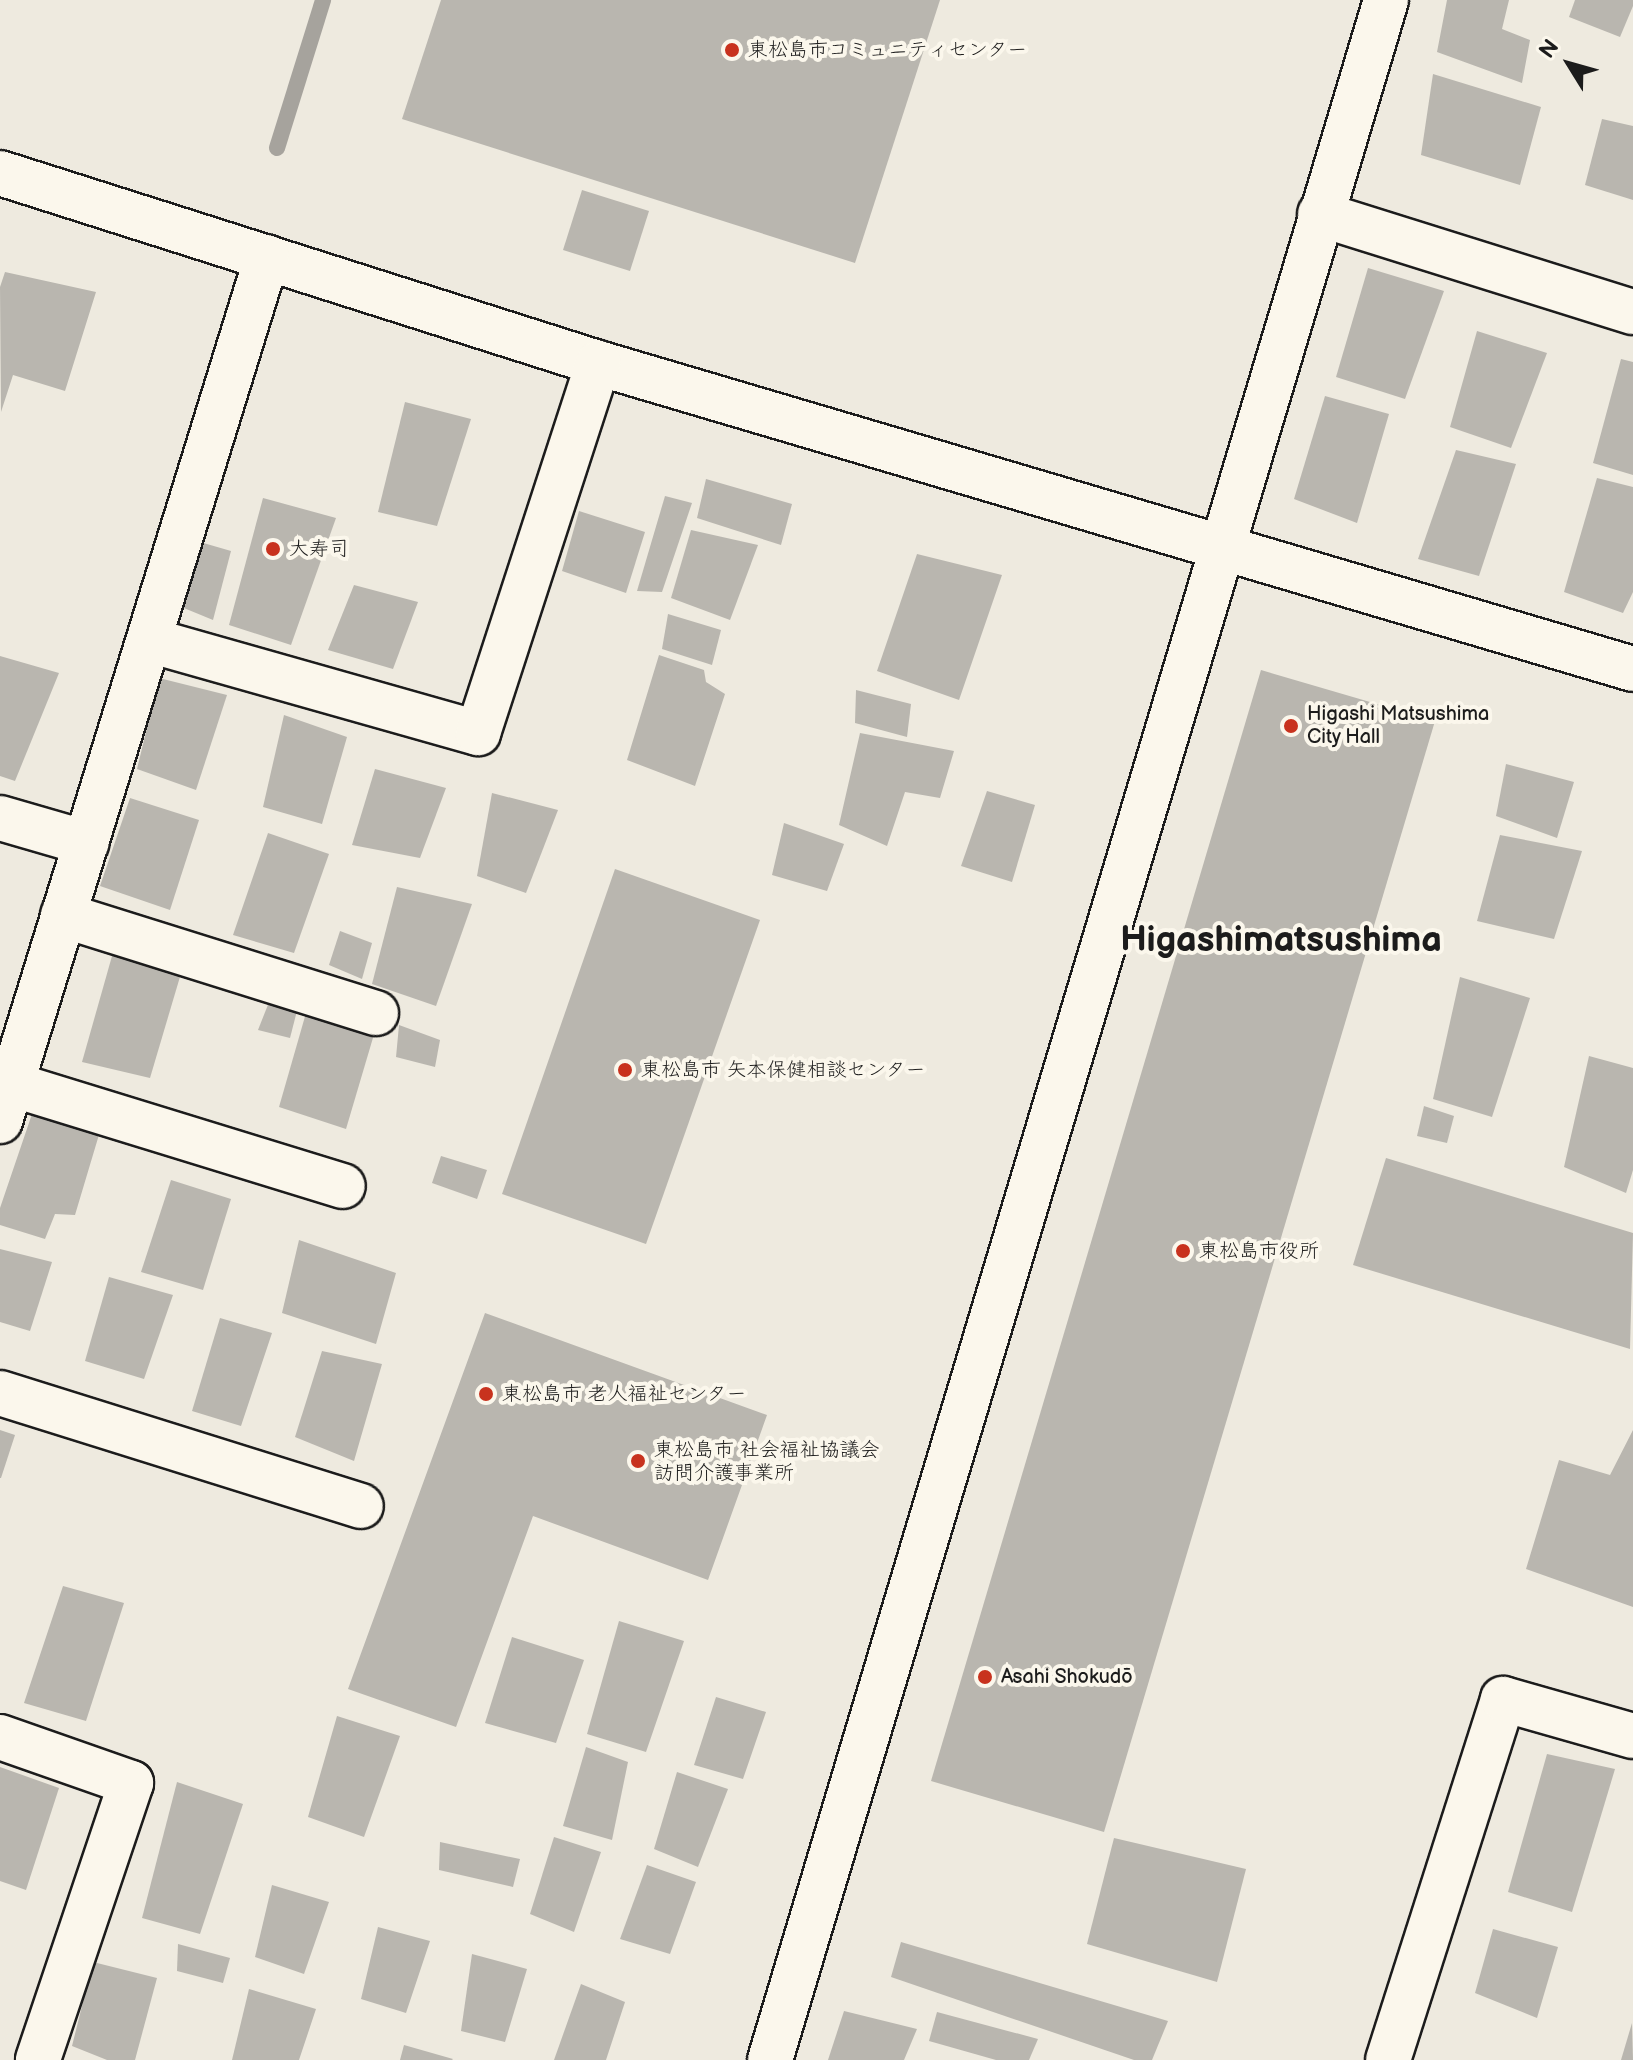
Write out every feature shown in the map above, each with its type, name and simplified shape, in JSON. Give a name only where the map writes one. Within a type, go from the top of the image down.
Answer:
[{"type":"street","points":[[770,2060],[1221,543],[1386,0]]},
{"type":"street","points":[[0,173],[598,363],[1221,543],[1633,669]]},
{"type":"street","points":[[1320,214],[1633,312]]},
{"type":"street","points":[[267,257],[6,1103],[343,1186]]},
{"type":"street","points":[[149,640],[478,733],[598,363]]},
{"type":"street","points":[[0,818],[86,843]]},
{"type":"street","points":[[63,915],[376,1013]]},
{"type":"street","points":[[0,1393],[361,1506]]},
{"type":"street","points":[[1388,2060],[1503,1699],[1633,1736]]},
{"type":"street","points":[[0,1737],[131,1783],[38,2060]]},
{"type":"building","points":[[441,0],[940,0],[855,263],[402,119]]},
{"type":"building","points":[[1447,0],[1509,0],[1502,29],[1530,40],[1522,83],[1437,52]]},
{"type":"building","points":[[1575,0],[1633,0],[1633,6],[1620,37],[1569,17]]},
{"type":"building","points":[[1433,74],[1541,107],[1520,185],[1421,155]]},
{"type":"building","points":[[1602,119],[1633,126],[1633,200],[1585,185]]},
{"type":"building","points":[[582,190],[649,211],[630,271],[563,250]]},
{"type":"building","points":[[1368,268],[1444,291],[1405,399],[1336,377]]},
{"type":"building","points":[[5,272],[96,292],[65,391],[13,375],[1,412],[0,287]]},
{"type":"building","points":[[1477,331],[1547,353],[1511,448],[1450,427]]},
{"type":"building","points":[[1621,359],[1633,362],[1633,475],[1593,463]]},
{"type":"building","points":[[1325,396],[1389,414],[1357,523],[1294,499]]},
{"type":"building","points":[[405,402],[471,419],[437,526],[378,512]]},
{"type":"building","points":[[1456,450],[1516,464],[1479,576],[1418,559]]},
{"type":"building","points":[[1597,478],[1633,487],[1633,592],[1623,613],[1564,592]]},
{"type":"building","points":[[706,479],[792,504],[781,545],[697,518]]},
{"type":"building","points":[[665,496],[692,503],[662,592],[637,591]]},
{"type":"building","points":[[263,498],[336,518],[291,645],[229,625]]},
{"type":"building","points":[[579,511],[645,532],[626,593],[562,571]]},
{"type":"building","points":[[691,530],[758,545],[730,620],[671,598]]},
{"type":"building","points":[[200,542],[231,551],[213,620],[179,606]]},
{"type":"building","points":[[917,554],[1002,575],[959,700],[877,671]]},
{"type":"building","points":[[354,585],[418,602],[393,669],[328,650]]},
{"type":"building","points":[[668,614],[721,630],[712,665],[662,649]]},
{"type":"building","points":[[659,655],[704,670],[706,682],[725,694],[695,786],[627,760]]},
{"type":"building","points":[[0,656],[59,673],[15,781],[0,776]]},
{"type":"building","name":"東松島市役所","points":[[1261,670],[1435,721],[1104,1832],[931,1781]]},
{"type":"building","points":[[159,678],[227,695],[196,790],[137,769]]},
{"type":"building","points":[[856,690],[911,704],[907,737],[855,723]]},
{"type":"building","points":[[284,715],[347,737],[322,824],[263,807]]},
{"type":"building","points":[[860,733],[954,751],[940,798],[905,792],[887,846],[839,825]]},
{"type":"building","points":[[1506,764],[1574,782],[1557,838],[1496,816]]},
{"type":"building","points":[[375,769],[446,788],[420,858],[352,845]]},
{"type":"building","points":[[987,791],[1035,805],[1012,882],[961,866]]},
{"type":"building","points":[[492,793],[558,810],[526,893],[477,876]]},
{"type":"building","points":[[130,798],[199,820],[170,910],[100,886]]},
{"type":"building","points":[[784,823],[844,844],[827,891],[772,875]]},
{"type":"building","points":[[268,833],[329,854],[294,953],[233,935]]},
{"type":"building","points":[[1500,835],[1582,851],[1554,939],[1477,921]]},
{"type":"building","points":[[615,869],[760,920],[646,1244],[502,1194]]},
{"type":"building","points":[[397,887],[472,904],[436,1006],[372,984]]},
{"type":"building","points":[[340,931],[372,943],[362,979],[329,965]]},
{"type":"building","points":[[114,949],[182,970],[150,1078],[82,1062]]},
{"type":"building","points":[[1460,977],[1530,998],[1492,1117],[1433,1099]]},
{"type":"building","points":[[273,992],[299,1003],[290,1038],[258,1030]]},
{"type":"building","points":[[308,1006],[375,1031],[346,1129],[279,1107]]},
{"type":"building","points":[[399,1025],[440,1040],[435,1067],[396,1057]]},
{"type":"building","points":[[1589,1056],[1633,1068],[1633,1170],[1626,1193],[1564,1167]]},
{"type":"building","points":[[1424,1106],[1454,1116],[1447,1143],[1417,1136]]},
{"type":"building","points":[[33,1111],[101,1128],[75,1215],[55,1214],[45,1239],[0,1225],[0,1208]]},
{"type":"building","points":[[441,1156],[487,1170],[477,1199],[432,1183]]},
{"type":"building","points":[[1386,1158],[1633,1233],[1630,1349],[1353,1265]]},
{"type":"building","points":[[171,1180],[231,1199],[203,1290],[141,1272]]},
{"type":"building","points":[[299,1240],[396,1273],[376,1344],[282,1313]]},
{"type":"building","points":[[0,1249],[52,1262],[30,1331],[0,1322]]},
{"type":"building","points":[[109,1277],[173,1295],[144,1379],[85,1361]]},
{"type":"building","points":[[485,1313],[767,1415],[708,1580],[533,1516],[456,1727],[348,1689]]},
{"type":"building","points":[[220,1318],[272,1333],[241,1426],[192,1411]]},
{"type":"building","points":[[322,1351],[382,1364],[354,1461],[295,1437]]},
{"type":"building","points":[[0,1430],[15,1435],[1,1478],[0,1478]]},
{"type":"building","points":[[1633,1430],[1633,1607],[1526,1569],[1559,1460],[1610,1475]]},
{"type":"building","points":[[63,1586],[124,1603],[86,1721],[24,1703]]},
{"type":"building","points":[[619,1621],[684,1641],[646,1752],[587,1734]]},
{"type":"building","points":[[512,1637],[584,1660],[556,1743],[485,1723]]},
{"type":"building","points":[[716,1697],[766,1712],[743,1779],[694,1765]]},
{"type":"building","points":[[337,1716],[400,1736],[364,1837],[308,1817]]},
{"type":"building","points":[[586,1747],[628,1762],[612,1840],[563,1826]]},
{"type":"building","points":[[1547,1754],[1615,1769],[1572,1912],[1508,1892]]},
{"type":"building","points":[[0,1767],[59,1788],[26,1890],[0,1881]]},
{"type":"building","points":[[677,1772],[728,1789],[698,1867],[654,1849]]},
{"type":"building","points":[[177,1782],[243,1804],[200,1934],[142,1918]]},
{"type":"building","points":[[554,1837],[601,1852],[574,1932],[530,1914]]},
{"type":"building","points":[[1114,1838],[1246,1869],[1217,1982],[1087,1944]]},
{"type":"building","points":[[440,1842],[520,1859],[513,1887],[439,1870]]},
{"type":"building","points":[[647,1865],[696,1882],[670,1954],[620,1939]]},
{"type":"building","points":[[272,1885],[329,1902],[304,1974],[255,1957]]},
{"type":"building","points":[[378,1927],[430,1941],[406,2013],[361,1999]]},
{"type":"building","points":[[1493,1929],[1558,1947],[1537,2018],[1475,1993]]},
{"type":"building","points":[[901,1942],[1168,2021],[1152,2060],[1134,2060],[891,1977]]},
{"type":"building","points":[[178,1944],[230,1958],[223,1983],[177,1971]]},
{"type":"building","points":[[472,1954],[527,1969],[505,2042],[461,2031]]},
{"type":"building","points":[[93,1962],[157,1978],[135,2060],[107,2060],[72,2046]]},
{"type":"building","points":[[581,1984],[625,2002],[606,2060],[554,2060]]},
{"type":"building","points":[[249,1989],[316,2009],[299,2060],[232,2060]]},
{"type":"building","points":[[844,2011],[917,2029],[904,2060],[828,2060]]},
{"type":"building","points":[[937,2012],[1038,2039],[1029,2060],[996,2060],[929,2041]]},
{"type":"building","points":[[1632,2023],[1633,2060],[1621,2060]]},
{"type":"building","points":[[404,2045],[453,2059],[400,2060]]},
{"type":"waterway","points":[[277,148],[323,0]]},
{"type":"place","name":"東松島市コミュニティセンター","points":[[732,50]]},
{"type":"place","name":"大寿司","points":[[273,549]]},
{"type":"place","name":"Higashi Matsushima City Hall","points":[[1291,726]]},
{"type":"place","name":"東松島市 矢本保健相談センター","points":[[625,1070]]},
{"type":"place","name":"東松島市役所","points":[[1183,1251]]},
{"type":"place","name":"東松島市 老人福祉センター","points":[[486,1394]]},
{"type":"place","name":"東松島市 社会福祉協議会 訪問介護事業所","points":[[638,1461]]},
{"type":"place","name":"Asahi Shokudō","points":[[985,1677]]},
{"type":"district","name":"Higashimatsushima","points":[[1281,941]]}]
